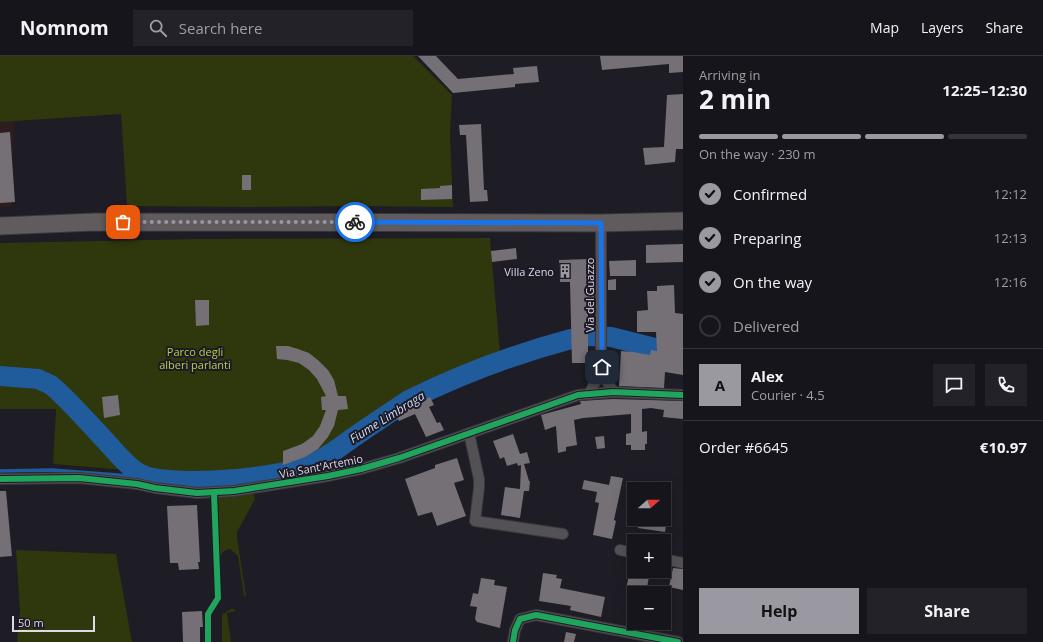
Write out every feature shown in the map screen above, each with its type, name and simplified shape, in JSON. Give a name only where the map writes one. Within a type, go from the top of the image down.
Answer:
[{"type":"main road","points":[[0,226],[94,222],[601,223],[683,221]]},
{"type":"street","name":"Via del Guazzo","points":[[601,223],[602,367],[604,376],[614,392]]},
{"type":"street","name":"Via del Guazzo","points":[[589,394],[596,383],[602,367]]},
{"type":"street","name":"Via Sant'Artemio","points":[[0,479],[79,478],[137,484],[155,488],[198,493],[234,491],[347,473],[399,458],[568,398],[589,394],[614,392],[683,395]]},
{"type":"street","points":[[469,433],[479,479],[475,521],[563,534]]},
{"type":"street","points":[[620,550],[627,552]]},
{"type":"street","points":[[671,560],[683,563]]},
{"type":"street","points":[[513,642],[515,630],[520,619],[536,615],[678,642]]},
{"type":"shaded area","points":[[14,121],[12,207],[0,207],[0,122]]},
{"type":"green space","points":[[0,56],[413,56],[452,95],[450,134],[453,207],[127,206],[121,114],[0,122]]},
{"type":"green space","name":"Parco degli alberi parlanti","points":[[490,238],[500,353],[471,364],[409,396],[334,447],[312,460],[296,466],[196,475],[164,473],[139,468],[125,470],[53,464],[56,409],[0,409],[0,243],[198,239]]},
{"type":"green space","points":[[253,492],[255,499],[237,532],[246,596],[244,596],[238,556],[228,549],[222,553],[219,558],[216,500],[220,497]]},
{"type":"green space","points":[[16,550],[116,554],[132,642],[17,642],[20,610]]},
{"type":"green space","points":[[231,609],[236,611],[227,613],[231,642],[222,642],[222,616]]},
{"type":"building","points":[[418,56],[436,56],[458,79],[514,74],[513,68],[537,66],[539,82],[515,84],[515,87],[453,93]]},
{"type":"building","points":[[600,56],[683,56],[683,72],[669,73],[669,64],[602,70]]},
{"type":"building","points":[[683,94],[683,149],[676,149],[675,162],[645,165],[643,148],[664,147],[667,95]]},
{"type":"building","points":[[481,124],[484,190],[487,190],[488,201],[470,202],[466,135],[460,135],[459,125]]},
{"type":"building","points":[[10,132],[15,202],[0,203],[0,133]]},
{"type":"building","points":[[242,175],[251,175],[251,190],[242,190]]},
{"type":"building","points":[[452,185],[452,199],[421,200],[421,189],[440,188],[440,186]]},
{"type":"building","points":[[683,244],[683,262],[646,263],[646,245]]},
{"type":"building","points":[[516,248],[517,259],[492,262],[491,251]]},
{"type":"building","points":[[589,259],[589,280],[594,280],[594,311],[588,311],[588,363],[572,363],[570,282],[560,282],[559,260]]},
{"type":"building","points":[[636,260],[636,276],[610,276],[609,261]]},
{"type":"building","points":[[616,279],[616,290],[608,290],[608,280]]},
{"type":"building","points":[[674,285],[675,313],[683,314],[683,375],[665,372],[664,388],[619,386],[621,351],[650,355],[651,350],[657,351],[656,332],[637,332],[637,311],[648,310],[647,291],[657,291],[657,286]]},
{"type":"building","points":[[195,300],[209,300],[209,325],[196,326]]},
{"type":"building","points":[[276,346],[288,346],[298,349],[309,353],[319,361],[328,370],[334,380],[338,396],[346,396],[348,409],[338,410],[334,426],[328,437],[318,449],[305,457],[283,465],[283,451],[302,444],[313,436],[320,426],[326,410],[322,410],[321,397],[326,396],[317,379],[309,370],[299,363],[277,359]]},
{"type":"building","points":[[118,395],[120,415],[104,418],[102,397]]},
{"type":"building","points":[[430,397],[434,405],[429,407],[437,423],[440,422],[444,430],[426,437],[415,414],[399,421],[395,414]]},
{"type":"building","points":[[613,399],[683,401],[683,419],[663,417],[664,410],[651,408],[642,409],[642,432],[647,431],[647,444],[645,444],[645,450],[631,450],[631,445],[626,445],[626,434],[631,433],[631,414],[574,420],[577,445],[566,447],[566,451],[558,453],[556,426],[545,430],[541,415],[581,404],[580,401]]},
{"type":"building","points":[[513,434],[520,454],[527,452],[530,463],[524,464],[530,481],[529,491],[524,491],[520,518],[501,515],[505,487],[520,489],[521,465],[518,466],[517,463],[507,466],[504,457],[500,459],[493,441]]},
{"type":"building","points":[[604,436],[605,448],[597,449],[595,437]]},
{"type":"building","points":[[457,458],[464,480],[454,483],[466,516],[437,526],[432,512],[418,516],[405,479],[435,468],[435,465]]},
{"type":"building","points":[[611,476],[623,478],[614,520],[616,521],[612,539],[593,535],[599,503],[595,502],[597,492],[582,489],[584,480],[609,485]]},
{"type":"building","points":[[0,491],[6,491],[12,556],[0,557]]},
{"type":"building","points":[[197,505],[200,562],[198,562],[199,569],[179,570],[178,563],[170,563],[167,506]]},
{"type":"building","points":[[638,526],[666,526],[665,532],[638,528]]},
{"type":"building","points":[[673,568],[683,569],[683,590],[669,586]]},
{"type":"building","points":[[543,573],[557,575],[556,578],[562,579],[560,588],[605,597],[601,617],[570,610],[571,606],[539,601]]},
{"type":"building","points":[[481,578],[495,580],[494,585],[507,587],[500,628],[477,622],[475,619],[477,607],[470,606],[473,593],[478,594]]},
{"type":"building","points":[[628,578],[649,578],[647,586],[627,586],[626,589]]},
{"type":"building","points":[[202,611],[203,627],[200,627],[200,642],[183,642],[182,612]]},
{"type":"building","points":[[566,632],[576,634],[574,642],[564,642]]},
{"type":"waterway","name":"Fiume Limbraga","points":[[588,336],[611,337],[667,351],[683,353]]},
{"type":"waterway","name":"Fiume Limbraga","points":[[0,376],[38,379],[51,385],[75,408],[125,462],[139,473],[153,478],[172,480],[222,480],[248,478],[307,466],[330,454],[409,400],[488,365],[571,339]]},
{"type":"waterway","points":[[0,471],[52,470],[131,476],[139,473]]},
{"type":"cycle path","points":[[0,479],[79,478],[137,484],[155,488],[197,493],[234,491],[328,476],[361,469],[399,458],[578,395],[613,392],[683,395]]},
{"type":"cycle path","points":[[208,642],[208,614],[218,598],[214,493]]},
{"type":"cycle path","points":[[513,642],[515,630],[520,619],[536,615],[678,642]]},
{"type":"way so far","points":[[123,222],[355,222]]},
{"type":"place","name":"Villa Zeno","points":[[565,271]]},
{"type":"route","points":[[355,222],[601,223],[602,367]]}]
